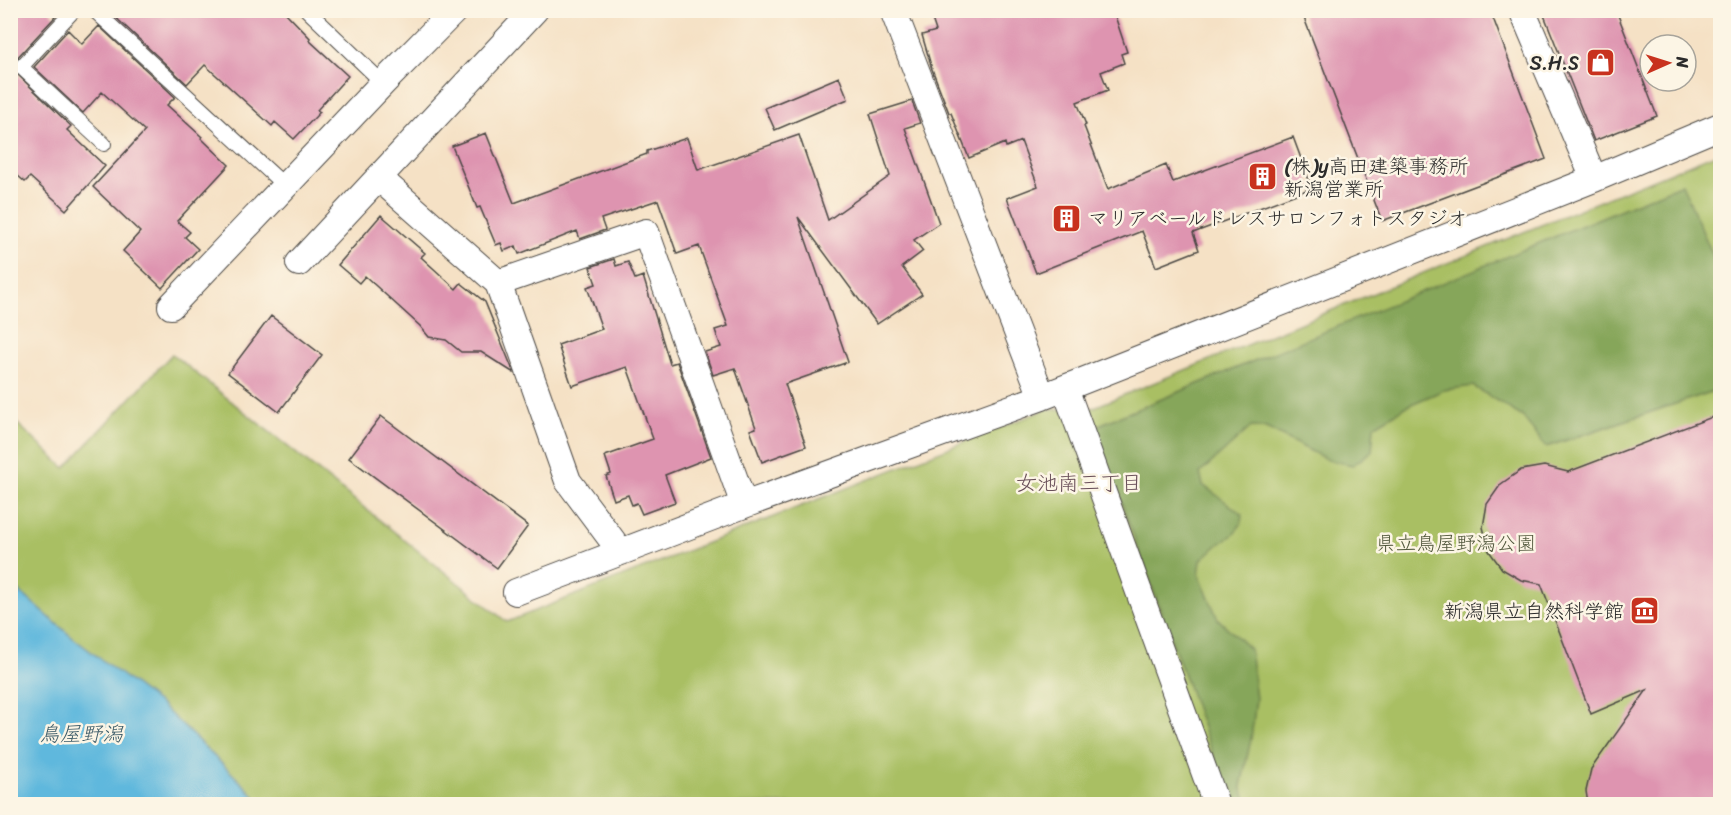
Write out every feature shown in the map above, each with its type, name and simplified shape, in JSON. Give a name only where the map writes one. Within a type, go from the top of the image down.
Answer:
[{"type":"street","points":[[171,306],[455,10]]},
{"type":"street","points":[[299,263],[535,10]]},
{"type":"street","points":[[893,10],[1053,392],[1216,804]]},
{"type":"street","points":[[1522,10],[1594,179]]},
{"type":"street","points":[[516,592],[1053,392],[1594,179],[1720,126]]},
{"type":"street","points":[[379,178],[498,283],[568,481],[621,552]]},
{"type":"street","points":[[498,283],[646,232],[744,506]]},
{"type":"lane","points":[[74,10],[21,67],[104,144]]},
{"type":"lane","points":[[94,10],[285,186]]},
{"type":"lane","points":[[307,10],[383,83]]},
{"type":"green space","name":"県立鳥屋野潟公園","points":[[1720,152],[1720,804],[261,804],[161,705],[73,638],[11,584],[10,417],[65,468],[172,354],[507,622],[1047,409],[1087,410]]},
{"type":"green space","points":[[1682,184],[1720,272],[1720,386],[1711,392],[1546,447],[1523,417],[1473,386],[1444,390],[1409,405],[1374,426],[1372,451],[1353,465],[1328,460],[1266,428],[1251,427],[1200,473],[1203,485],[1242,514],[1241,524],[1234,534],[1201,560],[1199,575],[1218,619],[1250,649],[1256,699],[1251,739],[1241,786],[1248,804],[1231,804],[1094,427]]},
{"type":"water","name":"鳥屋野潟","points":[[11,584],[73,638],[161,705],[261,804],[11,804]]},
{"type":"building","points":[[10,10],[49,10],[55,17],[14,61],[13,70],[71,126],[67,130],[105,166],[66,210],[30,177],[25,182],[10,169]]},
{"type":"building","points":[[113,10],[283,10],[310,38],[309,40],[348,76],[317,110],[320,112],[294,139],[275,122],[272,126],[205,65],[187,84],[111,13]]},
{"type":"building","points":[[929,10],[1113,10],[1127,52],[1121,54],[1124,63],[1101,72],[1108,90],[1077,102],[1108,189],[1166,165],[1173,182],[1293,137],[1312,188],[1193,233],[1199,250],[1156,267],[1142,231],[1036,273],[1007,198],[1038,186],[1021,141],[1006,147],[1005,143],[969,158],[932,69],[922,35],[936,31]]},
{"type":"building","points":[[1301,10],[1490,10],[1546,159],[1382,221]]},
{"type":"building","name":"S.H.S","points":[[1542,10],[1616,10],[1638,67],[1638,93],[1648,93],[1657,116],[1594,141]]},
{"type":"building","points":[[99,26],[175,97],[167,105],[229,165],[177,221],[190,232],[185,237],[198,249],[162,288],[123,251],[140,232],[93,187],[145,131],[102,92],[83,113],[34,67],[68,30],[82,44]]},
{"type":"building","points":[[839,77],[848,99],[775,130],[765,108]]},
{"type":"building","points":[[912,101],[920,123],[905,128],[939,223],[914,240],[923,251],[902,267],[922,294],[877,324],[798,217],[848,362],[785,384],[806,446],[762,462],[750,430],[756,428],[735,368],[713,375],[705,352],[721,347],[715,330],[728,326],[699,246],[677,254],[658,200],[601,219],[605,230],[580,239],[577,231],[519,254],[516,246],[504,251],[501,243],[496,245],[480,207],[477,208],[452,146],[486,133],[514,203],[647,154],[647,151],[687,138],[698,170],[799,135],[828,220],[890,176],[870,114]]},
{"type":"building","points":[[381,215],[425,253],[421,257],[456,289],[461,283],[485,302],[514,373],[481,352],[461,352],[446,340],[429,337],[365,276],[359,283],[338,265]]},
{"type":"building","points":[[614,259],[616,266],[628,262],[635,279],[643,276],[670,364],[677,362],[711,457],[665,475],[675,502],[642,514],[637,503],[632,505],[628,495],[614,500],[606,476],[611,474],[605,456],[653,439],[627,367],[572,386],[558,345],[602,329],[587,287],[596,284],[590,267]]},
{"type":"building","points":[[271,316],[322,355],[279,412],[228,373]]},
{"type":"building","name":"新潟県立自然科学館","points":[[1720,414],[1720,804],[1588,804],[1586,791],[1591,769],[1647,690],[1591,714],[1541,584],[1521,580],[1502,569],[1489,551],[1483,527],[1487,504],[1501,484],[1521,470],[1544,466],[1568,472]]},
{"type":"building","points":[[381,416],[528,526],[497,568],[349,458]]},
{"type":"place","name":"S.H.S","points":[[1600,63]]},
{"type":"place","name":"(株)y高田建築事務所 新潟営業所","points":[[1263,177]]},
{"type":"place","name":"マリアベールドレスサロンフォトスタジオ","points":[[1067,218]]},
{"type":"place","name":"新潟県立自然科学館","points":[[1645,611]]},
{"type":"district","name":"女池南三丁目","points":[[1079,483]]}]
